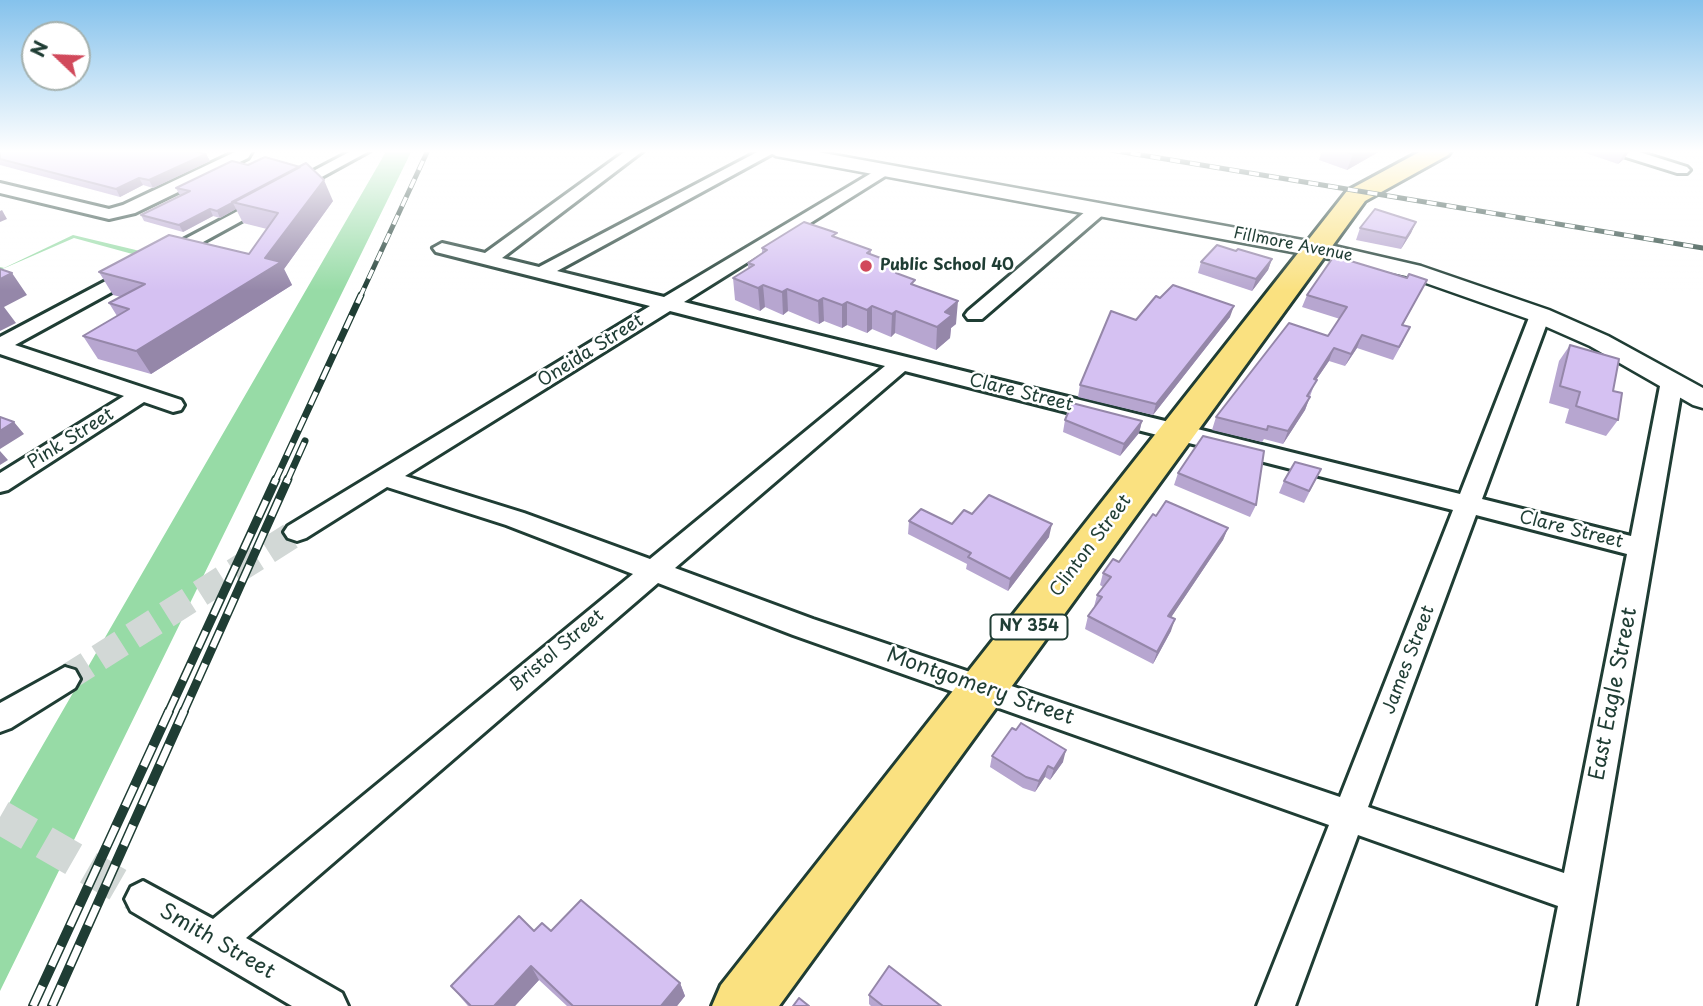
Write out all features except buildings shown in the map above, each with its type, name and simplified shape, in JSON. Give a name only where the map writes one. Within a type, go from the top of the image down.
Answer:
[{"type":"main road","name":"Clinton Street","points":[[742,1006],[1355,197]]},
{"type":"street","points":[[38,197],[109,214],[129,209],[154,197]]},
{"type":"street","points":[[0,346],[277,197]]},
{"type":"street","points":[[489,259],[573,197]]},
{"type":"street","points":[[542,272],[685,197]]},
{"type":"street","name":"Oneida Street","points":[[297,532],[841,197]]},
{"type":"street","name":"Fillmore Avenue","points":[[1033,197],[1317,249],[1434,277],[1540,314],[1599,341],[1703,399]]},
{"type":"street","points":[[975,315],[1099,209]]},
{"type":"street","name":"Clare Street","points":[[442,248],[1641,548]]},
{"type":"street","name":"James Street","points":[[1276,1006],[1540,314]]},
{"type":"street","points":[[0,346],[173,405]]},
{"type":"street","name":"Bristol Street","points":[[215,941],[901,363]]},
{"type":"street","name":"East Eagle Street","points":[[1557,1006],[1672,382]]},
{"type":"street","name":"Pink Street","points":[[0,484],[142,394]]},
{"type":"street","name":"Montgomery Street","points":[[384,478],[515,519],[803,627],[983,687],[1577,895]]},
{"type":"street","points":[[0,719],[65,679]]},
{"type":"street","name":"Smith Street","points":[[143,899],[329,1006]]},
{"type":"green space","points":[[360,197],[389,197],[0,991],[0,819]]},
{"type":"green space","points":[[73,235],[140,251],[136,255],[74,238],[0,270],[0,267],[4,268]]},
{"type":"tunnel","points":[[65,679],[297,532]]},
{"type":"tunnel","points":[[0,817],[143,899]]},
{"type":"railway","points":[[360,297],[406,197]]},
{"type":"railway","points":[[1395,197],[1703,248]]},
{"type":"railway","points":[[275,481],[361,295]]},
{"type":"railway","points":[[287,481],[305,441]]},
{"type":"railway","points":[[168,713],[276,479]]},
{"type":"railway","points":[[183,713],[288,479]]},
{"type":"railway","points":[[33,1006],[169,711]]},
{"type":"railway","points":[[52,1006],[184,711]]},
{"type":"place","name":"Public School 40","points":[[866,266]]}]
